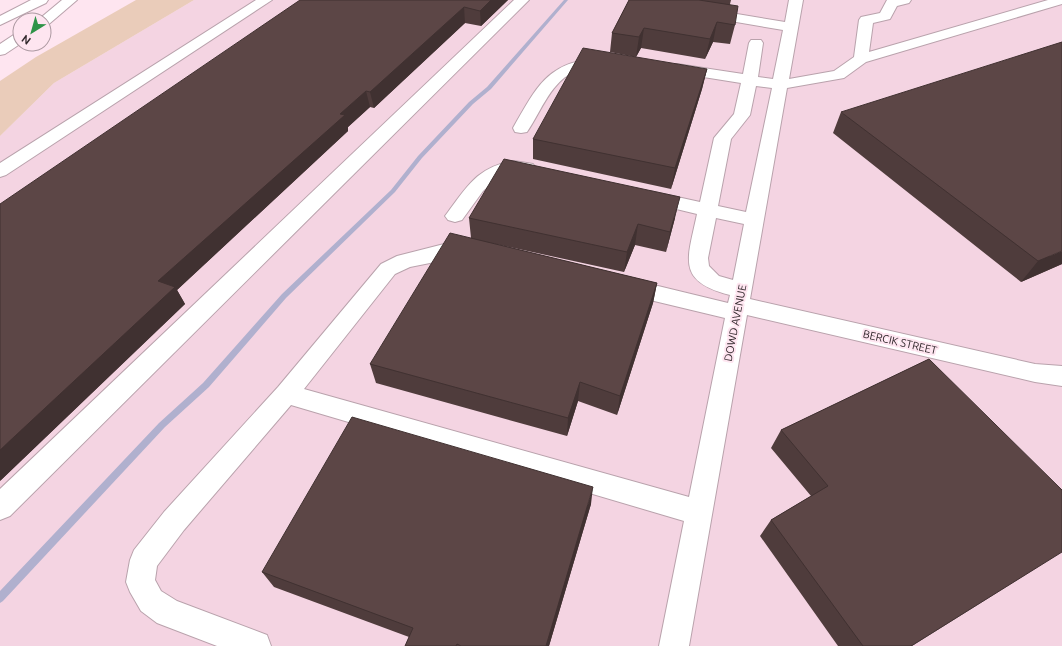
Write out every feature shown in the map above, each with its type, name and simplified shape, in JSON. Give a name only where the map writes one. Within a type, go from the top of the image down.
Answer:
[{"type":"main road","points":[[0,21],[41,0]]},
{"type":"main road","points":[[52,14],[70,0]]},
{"type":"main road","points":[[0,171],[264,0]]},
{"type":"main road","points":[[0,507],[522,0]]},
{"type":"main road","name":"DOWD AVENUE","points":[[674,646],[796,0]]},
{"type":"main road","points":[[861,59],[866,20],[885,16],[892,3],[904,0]]},
{"type":"main road","points":[[664,67],[780,85],[839,74],[861,59],[1062,0]]},
{"type":"main road","points":[[697,11],[791,27]]},
{"type":"main road","points":[[0,51],[12,43]]},
{"type":"main road","points":[[739,303],[708,280],[698,265],[707,211],[723,138],[742,115],[756,43]]},
{"type":"main road","points":[[521,128],[545,86],[560,72],[581,64],[616,62]]},
{"type":"main road","points":[[455,216],[478,184],[486,176],[498,170],[515,166],[542,171]]},
{"type":"main road","points":[[636,193],[707,211],[754,220]]},
{"type":"main road","points":[[256,646],[168,612],[152,601],[140,582],[144,560],[179,516],[286,394],[388,269],[403,260],[430,256],[457,246],[481,252]]},
{"type":"main road","points":[[605,282],[739,303]]},
{"type":"main road","name":"BERCIK STREET","points":[[739,303],[1035,373],[1062,376]]},
{"type":"main road","points":[[286,394],[699,513]]},
{"type":"shaded area","points":[[136,0],[194,0],[54,83],[0,136],[0,81],[45,52],[52,52],[52,48]]},
{"type":"shaded area","points":[[194,0],[1062,0],[1062,646],[0,646],[0,136],[54,83]]},
{"type":"building","points":[[300,0],[491,0],[480,11],[464,7],[370,92],[366,91],[340,114],[345,115],[158,281],[175,287],[0,450],[0,204]]},
{"type":"building","points":[[629,0],[699,0],[738,6],[735,25],[717,22],[710,39],[644,28],[639,37],[612,33]]},
{"type":"building","points":[[1062,42],[1062,251],[1038,261],[841,112]]},
{"type":"building","points":[[583,48],[707,69],[675,168],[533,139]]},
{"type":"building","points":[[504,159],[680,197],[670,232],[638,224],[627,252],[469,218]]},
{"type":"building","points":[[450,233],[657,283],[620,396],[580,382],[568,418],[370,364]]},
{"type":"building","points":[[929,359],[1062,490],[1062,552],[911,646],[863,646],[771,520],[828,486],[781,430]]},
{"type":"building","points":[[352,417],[593,487],[546,646],[461,646],[457,644],[456,646],[405,646],[413,628],[262,572]]},
{"type":"waterway","points":[[0,598],[162,425],[206,385],[284,296],[393,191],[420,157],[471,103],[489,88],[566,0]]}]
